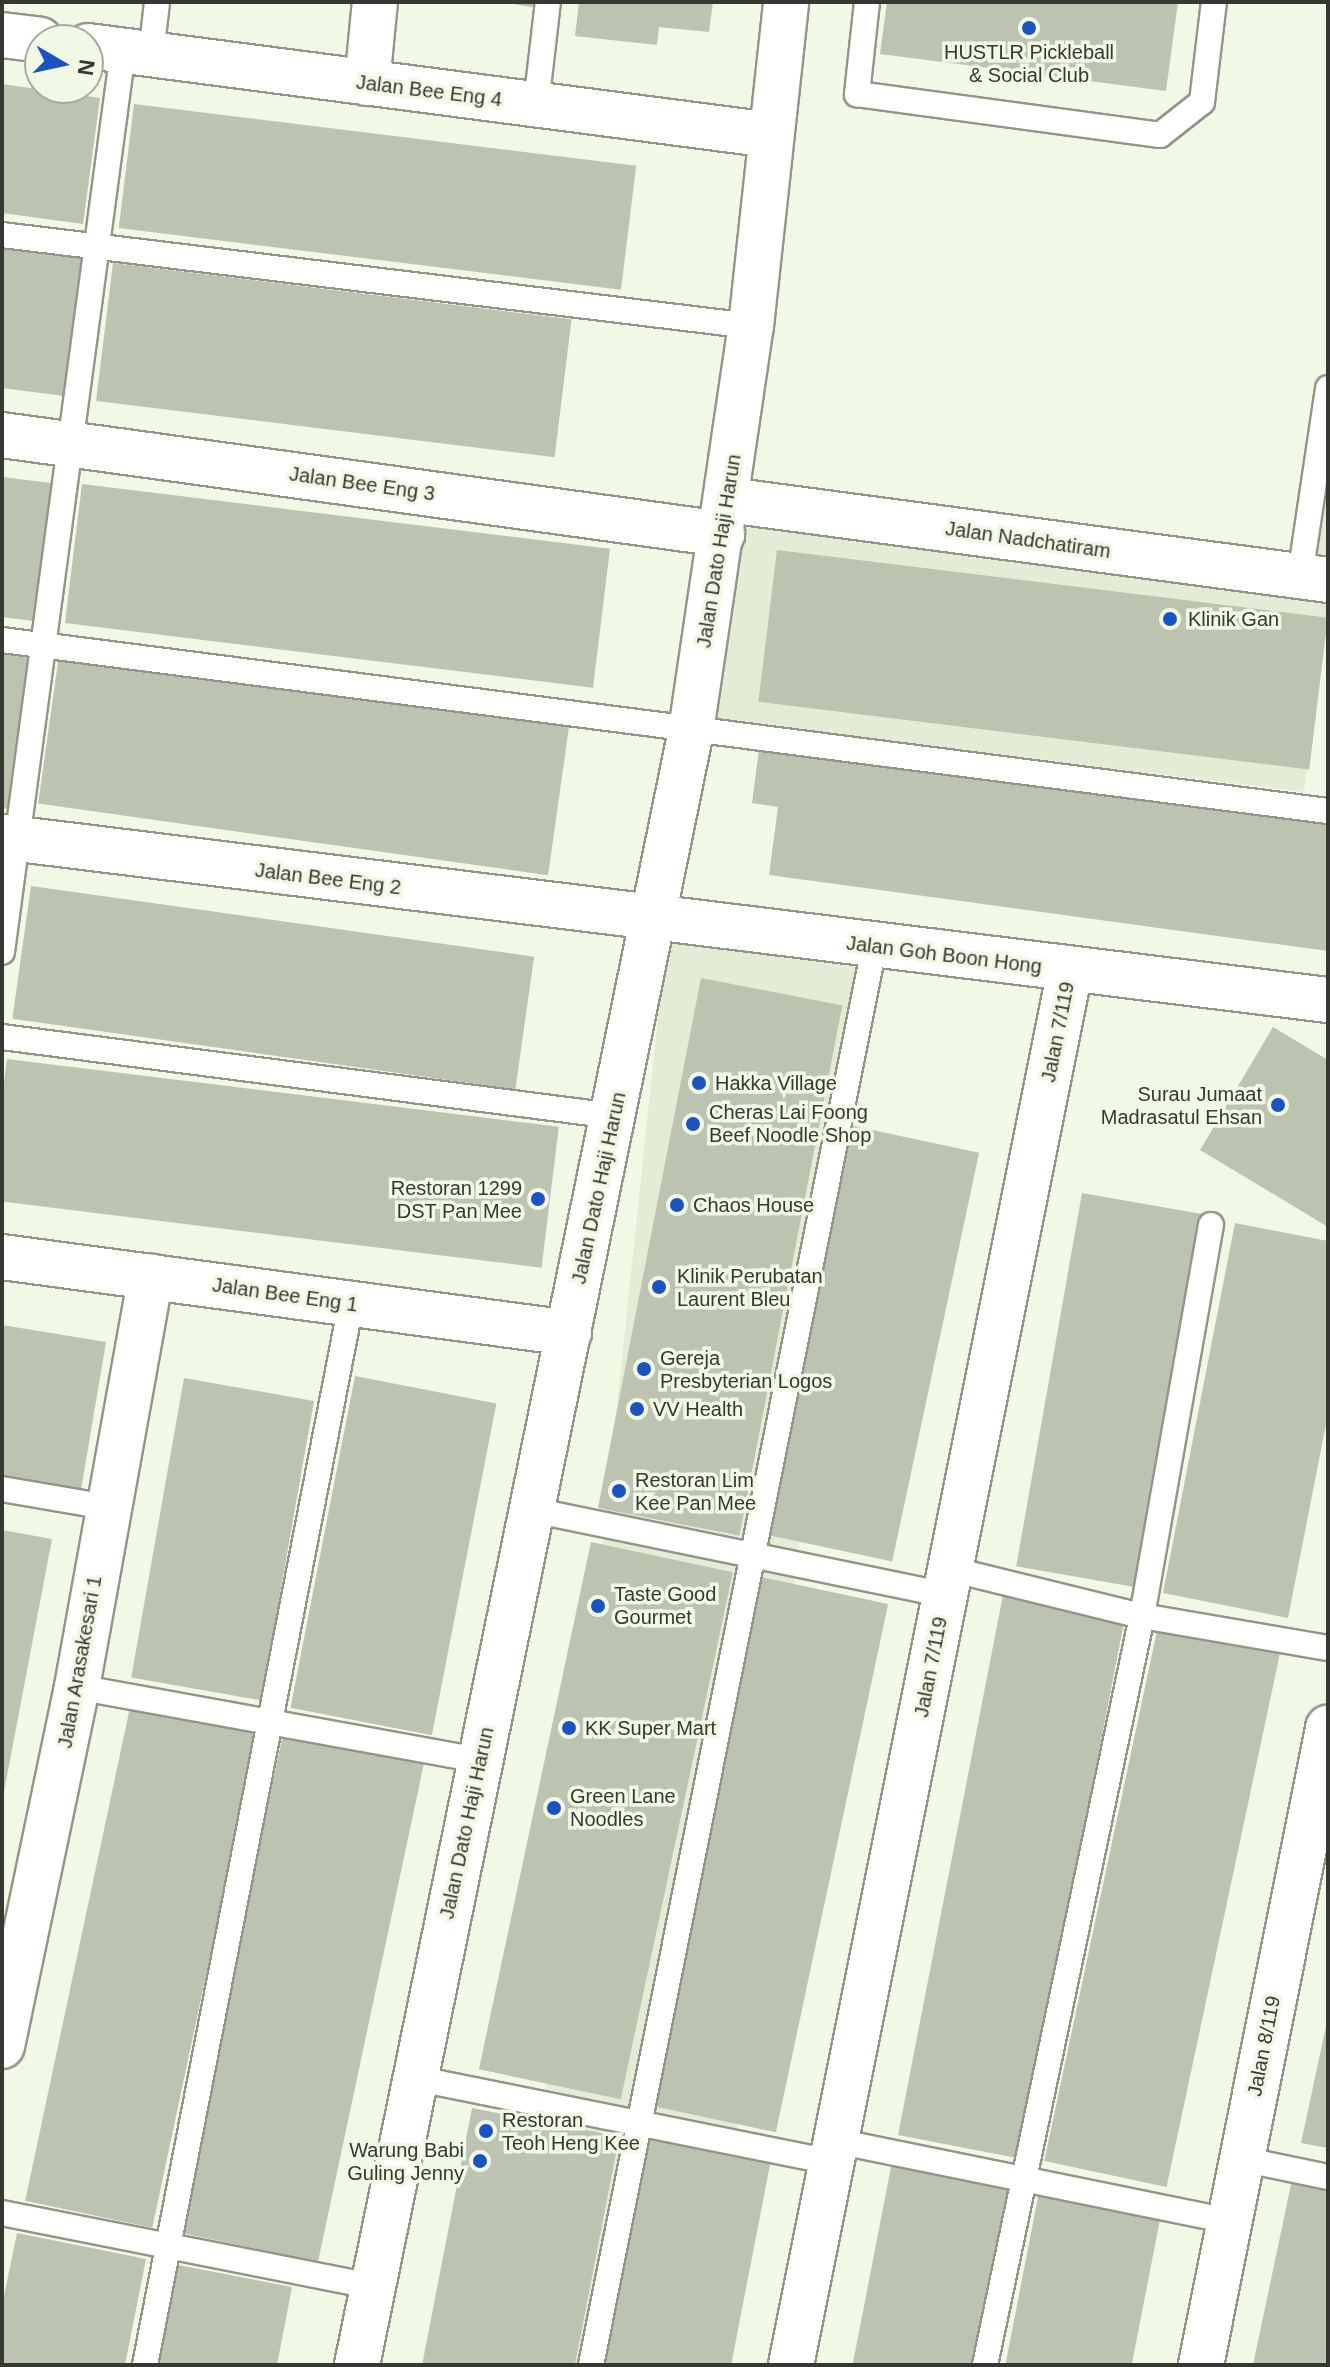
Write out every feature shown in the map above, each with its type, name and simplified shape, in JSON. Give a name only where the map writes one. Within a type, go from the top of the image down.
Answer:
[{"type":"street","points":[[367,83],[375,2]]},
{"type":"street","name":"Jalan Dato Haji Harun","points":[[357,2365],[655,922],[691,731],[751,326],[786,2]]},
{"type":"street","points":[[2,35],[24,38]]},
{"type":"street","name":"Jalan Bee Eng 4","points":[[121,51],[770,135]]},
{"type":"street","name":"Jalan Bee Eng 3","points":[[2,435],[725,517]]},
{"type":"street","name":"Jalan Nadchatiram","points":[[725,517],[1314,578]]},
{"type":"street","name":"Jalan Bee Eng 2","points":[[10,838],[655,922]]},
{"type":"street","name":"Jalan Goh Boon Hong","points":[[655,922],[1328,1000]]},
{"type":"street","name":"Jalan 7/119","points":[[791,2365],[1070,970]]},
{"type":"street","name":"Jalan Bee Eng 1","points":[[2,1257],[569,1333]]},
{"type":"street","name":"Jalan Arasakesari 1","points":[[2,2046],[77,1687],[107,1507],[151,1277]]},
{"type":"street","name":"Jalan 8/119","points":[[1201,2365],[1328,1728]]},
{"type":"lane","points":[[2,952],[10,838],[43,646],[121,51],[157,2]]},
{"type":"lane","points":[[536,105],[548,2]]},
{"type":"lane","points":[[867,2],[857,94],[1160,135],[1202,102],[1214,2]]},
{"type":"lane","points":[[2,235],[751,326]]},
{"type":"lane","points":[[1314,578],[1328,388]]},
{"type":"lane","points":[[2,640],[1328,811]]},
{"type":"lane","points":[[591,2365],[874,947]]},
{"type":"lane","points":[[2,1037],[614,1116]]},
{"type":"lane","points":[[985,2365],[1022,2175],[1142,1616],[1211,1225]]},
{"type":"lane","points":[[145,2365],[273,1722],[351,1304]]},
{"type":"lane","points":[[2,1489],[107,1507]]},
{"type":"lane","points":[[532,1510],[752,1555],[948,1582],[1328,1648]]},
{"type":"lane","points":[[77,1687],[480,1760]]},
{"type":"lane","points":[[414,2078],[639,2123],[834,2152],[1022,2175],[1229,2221]]},
{"type":"lane","points":[[1241,2159],[1328,2177]]},
{"type":"lane","points":[[2,2213],[371,2286]]},
{"type":"shaded area","points":[[1328,454],[1328,564],[1311,562]]},
{"type":"shaded area","points":[[739,519],[1328,591],[1304,792],[714,719]]},
{"type":"shaded area","points":[[666,940],[860,960],[712,2365],[516,2365]]},
{"type":"building","points":[[501,2],[539,2],[538,8]]},
{"type":"building","points":[[579,2],[713,2],[709,32],[659,27],[657,45],[575,36]]},
{"type":"building","name":"HUSTLR Pickleball & Social Club","points":[[887,2],[1178,2],[1166,91],[880,54]]},
{"type":"building","points":[[2,84],[24,87],[24,104],[99,104],[83,224],[2,213]]},
{"type":"building","points":[[134,104],[636,166],[621,290],[119,228]]},
{"type":"building","points":[[2,248],[81,258],[64,396],[2,388]]},
{"type":"building","points":[[113,263],[572,319],[555,457],[96,401]]},
{"type":"building","points":[[2,477],[51,483],[33,621],[2,617]]},
{"type":"building","points":[[82,484],[610,549],[593,688],[65,623]]},
{"type":"building","points":[[777,550],[1328,618],[1309,769],[758,702]]},
{"type":"building","points":[[2,654],[29,658],[9,809],[2,808]]},
{"type":"building","points":[[59,655],[569,727],[548,875],[38,804]]},
{"type":"building","points":[[760,742],[1328,820],[1328,951],[769,875],[778,807],[752,803]]},
{"type":"building","points":[[31,886],[534,957],[515,1089],[12,1019]]},
{"type":"building","points":[[701,978],[842,1005],[739,1536],[598,1508]]},
{"type":"building","name":"Surau Jumaat Madrasatul Ehsan","points":[[1273,1027],[1328,1060],[1328,1227],[1200,1150]]},
{"type":"building","points":[[7,1059],[559,1127],[542,1268],[2,1201],[2,1100]]},
{"type":"building","points":[[849,1125],[979,1153],[892,1562],[762,1534]]},
{"type":"building","points":[[1082,1193],[1203,1214],[1137,1588],[1016,1566]]},
{"type":"building","points":[[1235,1223],[1328,1241],[1328,1414],[1288,1618],[1163,1593]]},
{"type":"building","points":[[2,1325],[106,1342],[81,1490],[2,1476]]},
{"type":"building","points":[[355,1376],[496,1403],[432,1735],[291,1708]]},
{"type":"building","points":[[184,1378],[314,1401],[261,1700],[131,1677]]},
{"type":"building","points":[[2,1530],[52,1539],[3,1797],[2,1797]]},
{"type":"building","points":[[591,1542],[733,1572],[621,2099],[479,2069]]},
{"type":"building","points":[[761,1577],[888,1604],[776,2132],[649,2105]]},
{"type":"building","points":[[1003,1595],[1125,1619],[1020,2159],[898,2135]]},
{"type":"building","points":[[1158,1626],[1280,1652],[1167,2187],[1044,2161]]},
{"type":"building","points":[[132,1698],[259,1725],[152,2228],[25,2201]]},
{"type":"building","points":[[283,1734],[424,1764],[318,2262],[177,2232]]},
{"type":"building","points":[[1328,2017],[1328,2148],[1301,2143]]},
{"type":"building","points":[[472,2108],[619,2137],[575,2365],[422,2365]]},
{"type":"building","points":[[644,2137],[771,2162],[731,2365],[600,2365]]},
{"type":"building","points":[[892,2162],[1009,2185],[974,2365],[853,2365]]},
{"type":"building","points":[[1293,2175],[1328,2182],[1328,2365],[1253,2365]]},
{"type":"building","points":[[1039,2192],[1161,2216],[1132,2365],[1005,2365]]},
{"type":"building","points":[[17,2233],[146,2259],[125,2365],[2,2365],[2,2306]]},
{"type":"building","points":[[178,2265],[292,2287],[277,2365],[158,2365]]},
{"type":"place","name":"HUSTLR Pickleball & Social Club","points":[[1029,28]]},
{"type":"place","name":"Klinik Gan","points":[[1170,619]]},
{"type":"place","name":"Hakka Village","points":[[699,1083]]},
{"type":"place","name":"Surau Jumaat Madrasatul Ehsan","points":[[1278,1105]]},
{"type":"place","name":"Cheras Lai Foong Beef Noodle Shop","points":[[693,1124]]},
{"type":"place","name":"Restoran 1299 DST Pan Mee","points":[[538,1199]]},
{"type":"place","name":"Chaos House","points":[[677,1205]]},
{"type":"place","name":"Klinik Perubatan Laurent Bleu","points":[[659,1287]]},
{"type":"place","name":"Gereja Presbyterian Logos","points":[[644,1369]]},
{"type":"place","name":"VV Health","points":[[637,1409]]},
{"type":"place","name":"Restoran Lim Kee Pan Mee","points":[[619,1491]]},
{"type":"place","name":"Taste Good Gourmet","points":[[598,1606]]},
{"type":"place","name":"KK Super Mart","points":[[569,1728]]},
{"type":"place","name":"Green Lane Noodles","points":[[554,1808]]},
{"type":"place","name":"Restoran Teoh Heng Kee","points":[[486,2131]]},
{"type":"place","name":"Warung Babi Guling Jenny","points":[[480,2161]]}]
